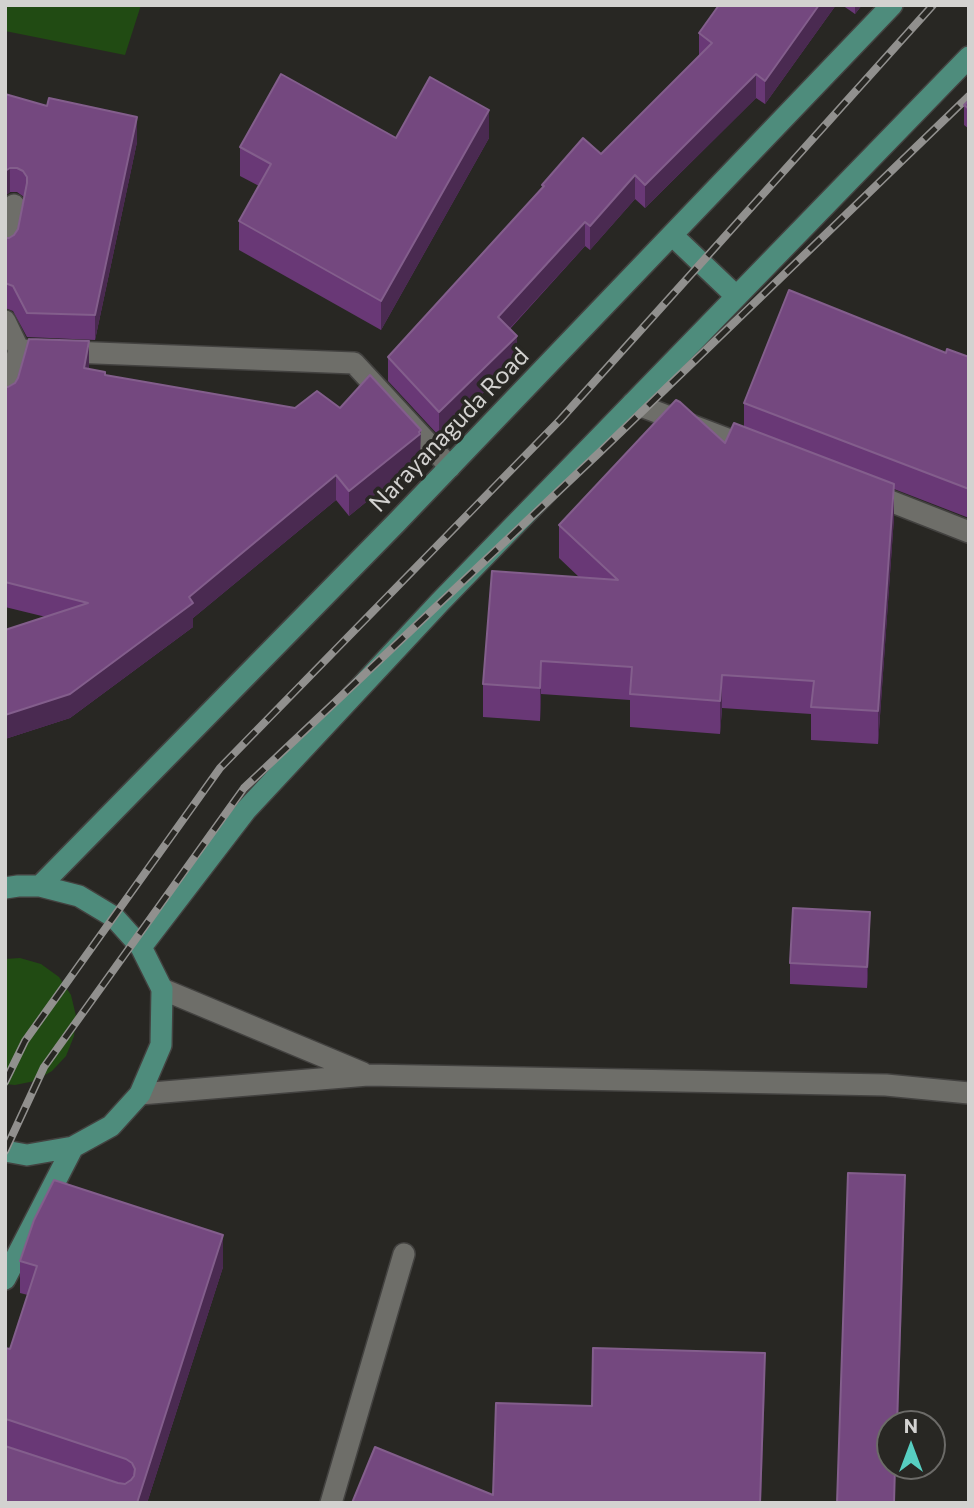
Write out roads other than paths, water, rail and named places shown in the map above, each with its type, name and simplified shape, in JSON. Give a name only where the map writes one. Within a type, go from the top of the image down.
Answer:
[{"type":"main road","name":"Narayanaguda Road","points":[[40,886],[450,467],[892,5]]},
{"type":"main road","points":[[141,947],[246,810],[440,602],[969,57]]},
{"type":"main road","points":[[671,235],[736,296]]},
{"type":"main road","points":[[5,888],[40,886],[79,896],[114,917],[141,947],[162,989],[161,1045],[140,1094],[111,1126],[73,1147],[27,1155],[5,1151]]},
{"type":"main road","points":[[5,1279],[73,1147]]},
{"type":"street","points":[[5,250],[14,205]]},
{"type":"street","points":[[5,321],[19,350],[5,399]]},
{"type":"street","points":[[19,350],[354,363],[450,467]]},
{"type":"street","points":[[632,403],[775,457]]},
{"type":"street","points":[[852,487],[969,532]]},
{"type":"street","points":[[162,989],[368,1075]]},
{"type":"street","points":[[140,1094],[368,1075],[886,1085],[969,1093]]},
{"type":"street","points":[[331,1503],[404,1254]]},
{"type":"railway","points":[[5,1082],[25,1041],[220,768],[560,420],[933,5]]},
{"type":"railway","points":[[5,1151],[44,1067],[244,788],[600,452],[969,96]]}]
